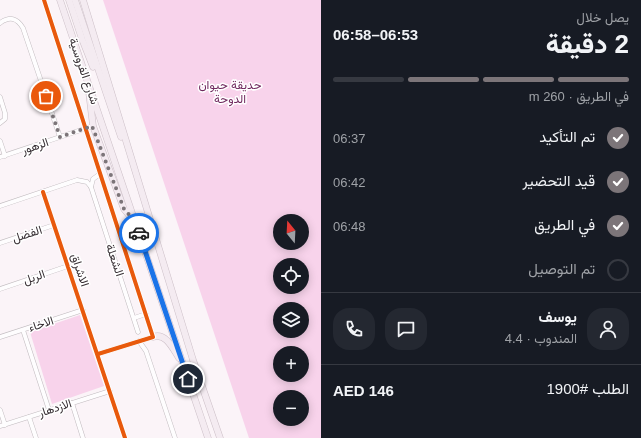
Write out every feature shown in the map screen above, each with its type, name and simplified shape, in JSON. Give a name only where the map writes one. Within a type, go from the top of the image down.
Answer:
[{"type":"highway","name":"شارع الفروسية","points":[[60,0],[208,438]]},
{"type":"highway","points":[[69,0],[82,39],[136,174]]},
{"type":"highway","points":[[75,0],[108,101]]},
{"type":"highway","name":"شارع الفروسية","points":[[83,0],[193,360],[220,438]]},
{"type":"highway","points":[[88,84],[89,127],[124,209],[135,221]]},
{"type":"highway","points":[[155,336],[162,336],[184,364]]},
{"type":"street","points":[[44,0],[89,127],[100,174],[146,314],[155,336],[98,354]]},
{"type":"street","points":[[0,23],[8,18],[13,18],[19,21],[23,28],[60,137]]},
{"type":"street","points":[[0,97],[5,116],[3,121],[0,123]]},
{"type":"street","name":"الزهور","points":[[0,157],[89,127]]},
{"type":"street","points":[[0,141],[5,156]]},
{"type":"street","points":[[91,187],[93,179],[100,174]]},
{"type":"street","points":[[0,206],[80,179],[87,182],[91,187]]},
{"type":"street","name":"الشعلة","points":[[91,187],[138,332]]},
{"type":"street","name":"الاشراق","points":[[43,192],[125,438]]},
{"type":"street","name":"الفضل","points":[[0,243],[54,225]]},
{"type":"street","name":"الربل","points":[[0,289],[68,266]]},
{"type":"street","name":"الاخاء","points":[[0,337],[82,310]]},
{"type":"street","points":[[134,318],[146,314]]},
{"type":"street","points":[[23,330],[49,410]]},
{"type":"street","points":[[139,341],[146,351],[175,438]]},
{"type":"street","name":"الازدهار","points":[[2,426],[110,390]]},
{"type":"street","points":[[72,403],[83,438]]},
{"type":"street","points":[[0,410],[2,426]]},
{"type":"street","points":[[29,417],[36,438]]},
{"type":"green space","name":"حديقة حيوان الدوحة","points":[[103,0],[321,0],[321,438],[249,438]]},
{"type":"green space","points":[[80,315],[104,386],[52,404],[30,332]]},
{"type":"cycle path","points":[[44,0],[153,337],[98,354]]},
{"type":"cycle path","points":[[43,192],[125,438]]},
{"type":"way so far","points":[[46,96],[60,137],[92,126],[124,209],[135,221],[139,233]]},
{"type":"route","points":[[139,233],[188,379]]}]
